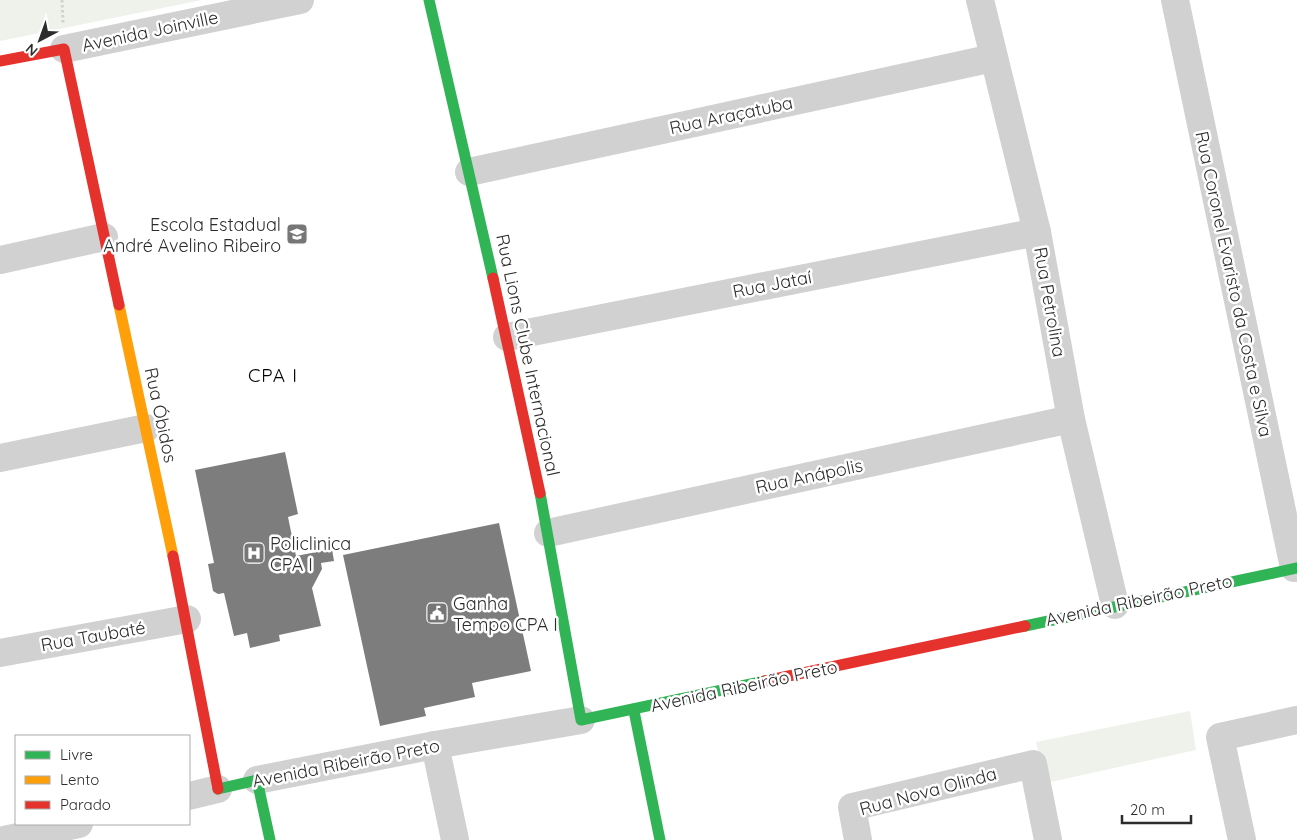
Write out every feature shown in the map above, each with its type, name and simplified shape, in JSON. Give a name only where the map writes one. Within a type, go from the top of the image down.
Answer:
[{"type":"street","name":"Avenida Joinville","points":[[0,61],[300,0]]},
{"type":"street","name":"Rua Lions Clube Internacional","points":[[429,0],[507,337],[548,533],[581,720]]},
{"type":"street","name":"Rua Petrolina","points":[[980,0],[1037,232],[1071,419],[1115,605]]},
{"type":"street","name":"Rua Coronel Evaristo da Costa e Silva","points":[[1175,0],[1295,568]]},
{"type":"street","name":"Rua Óbidos","points":[[64,49],[187,619],[218,789]]},
{"type":"street","name":"Rua Araçatuba","points":[[469,172],[993,58]]},
{"type":"street","name":"Rua Jataí","points":[[507,337],[1037,232]]},
{"type":"street","points":[[0,260],[104,237]]},
{"type":"street","name":"Rua Anápolis","points":[[548,533],[1071,419]]},
{"type":"street","points":[[0,458],[146,428]]},
{"type":"street","name":"Avenida Ribeirão Preto","points":[[190,796],[257,780],[435,745],[634,711],[1115,605],[1295,568]]},
{"type":"street","name":"Rua Taubaté","points":[[0,653],[187,619]]},
{"type":"street","points":[[634,711],[660,840]]},
{"type":"street","points":[[1242,840],[1220,737],[1297,720]]},
{"type":"street","points":[[435,745],[455,840]]},
{"type":"street","name":"Rua Nova Olinda","points":[[858,840],[852,807],[1033,764],[1048,840]]},
{"type":"street","points":[[257,780],[270,840]]},
{"type":"street","points":[[4,840],[76,830]]},
{"type":"shaded area","points":[[0,0],[202,0],[0,41]]},
{"type":"shaded area","points":[[1190,711],[1196,750],[1046,783],[1036,742]]},
{"type":"building","name":"Policlinica CPA I","points":[[285,452],[298,514],[288,517],[296,556],[332,549],[334,561],[321,563],[322,569],[312,588],[321,626],[279,635],[280,641],[250,648],[247,633],[234,636],[224,593],[218,594],[213,591],[208,564],[214,563],[195,470]]},
{"type":"building","name":"Ganha Tempo CPA I","points":[[499,523],[531,671],[472,683],[475,697],[424,708],[426,716],[380,726],[343,555]]},
{"type":"traffic: fast","points":[[429,0],[493,278]]},
{"type":"traffic: fast","points":[[540,493],[581,720],[765,681]]},
{"type":"traffic: fast","points":[[1025,626],[1297,568]]},
{"type":"traffic: fast","points":[[634,711],[660,840]]},
{"type":"traffic: fast","points":[[218,789],[257,780],[270,840]]},
{"type":"traffic: slow","points":[[119,305],[173,556]]},
{"type":"traffic: jam","points":[[0,61],[64,49],[119,305]]},
{"type":"traffic: jam","points":[[493,278],[540,493]]},
{"type":"traffic: jam","points":[[173,556],[218,789]]},
{"type":"traffic: jam","points":[[765,681],[1025,626]]},
{"type":"place","name":"Escola Estadual André Avelino Ribeiro","points":[[297,234]]},
{"type":"place","name":"Policlinica CPA I","points":[[254,553]]},
{"type":"place","name":"Ganha Tempo CPA I","points":[[437,613]]},
{"type":"district","name":"CPA I","points":[[273,375]]}]
